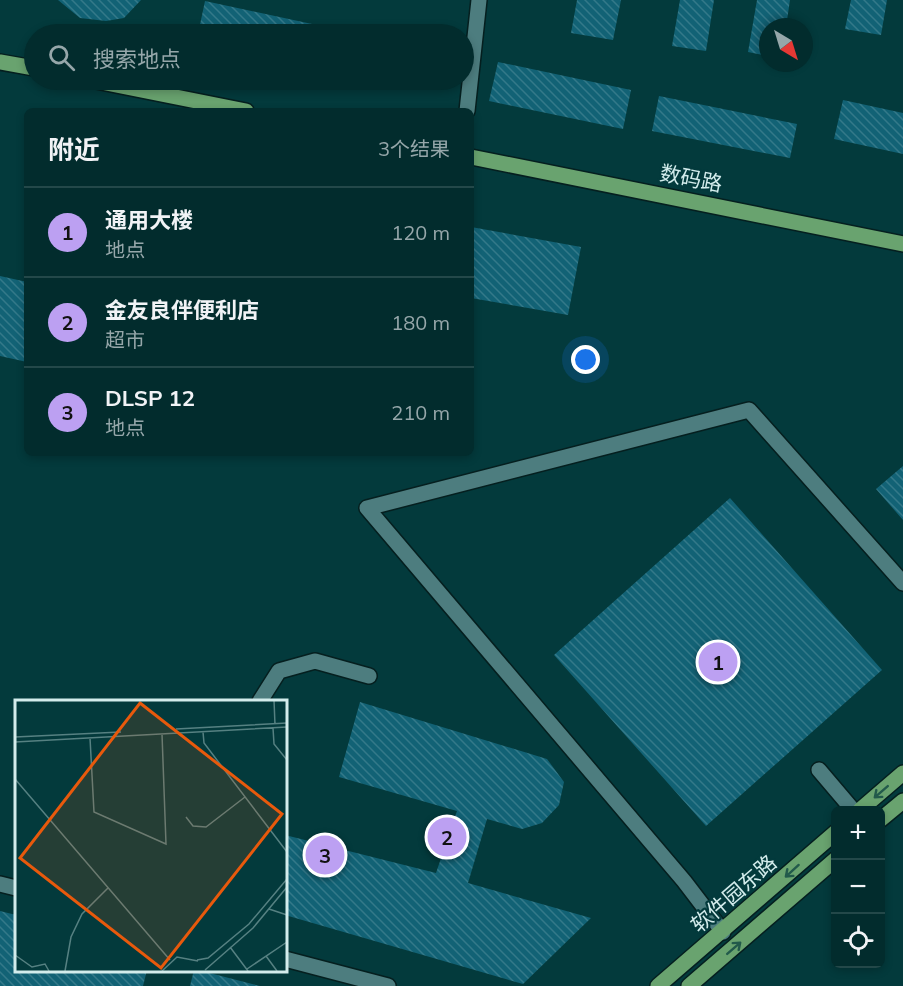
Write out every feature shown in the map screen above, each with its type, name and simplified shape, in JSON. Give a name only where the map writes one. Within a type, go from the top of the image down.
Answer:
[{"type":"main road","points":[[0,62],[24,66]]},
{"type":"main road","points":[[140,90],[231,108]]},
{"type":"main road","name":"数码路","points":[[474,158],[903,244]]},
{"type":"main road","points":[[865,806],[903,773]]},
{"type":"main road","points":[[885,816],[903,801]]},
{"type":"main road","name":"软件园东路","points":[[658,986],[831,836]]},
{"type":"main road","name":"软件园东路","points":[[689,986],[835,860]]},
{"type":"street","points":[[474,43],[479,0]]},
{"type":"street","points":[[466,108],[468,90]]},
{"type":"street","points":[[723,932],[677,872],[368,508],[749,410],[903,583]]},
{"type":"street","points":[[261,700],[279,671],[315,661],[369,676]]},
{"type":"street","points":[[819,770],[850,806]]},
{"type":"street","points":[[0,884],[15,888]]},
{"type":"street","points":[[286,959],[388,986]]},
{"type":"building","points":[[58,0],[141,0],[124,18],[106,21],[80,18]]},
{"type":"building","points":[[577,0],[621,0],[613,40],[571,33]]},
{"type":"building","points":[[680,0],[714,0],[706,51],[672,46]]},
{"type":"building","points":[[757,0],[790,0],[787,18],[759,18],[759,54],[748,52]]},
{"type":"building","points":[[851,0],[887,0],[881,35],[845,29]]},
{"type":"building","points":[[205,1],[312,24],[200,24]]},
{"type":"building","points":[[498,62],[631,90],[623,129],[489,101]]},
{"type":"building","points":[[659,96],[797,124],[790,158],[652,131]]},
{"type":"building","points":[[843,100],[903,113],[903,154],[834,139]]},
{"type":"building","points":[[474,228],[581,247],[568,315],[474,299]]},
{"type":"building","points":[[0,276],[24,281],[24,361],[0,356]]},
{"type":"building","points":[[903,466],[903,520],[876,489]]},
{"type":"building","points":[[730,498],[882,670],[706,826],[554,655]]},
{"type":"building","points":[[360,702],[547,759],[564,782],[559,805],[542,823],[522,829],[487,819],[468,883],[591,918],[523,984],[286,915],[286,835],[436,873],[457,811],[339,777]]},
{"type":"building","points":[[0,911],[15,915],[15,971],[147,971],[143,986],[0,986]]},
{"type":"building","points":[[194,971],[202,971],[260,986],[190,986]]},
{"type":"place","name":"通用大楼","points":[[718,662]]},
{"type":"place","name":"金友良伴便利店","points":[[447,837]]},
{"type":"place","name":"DLSP 12","points":[[325,855]]}]
